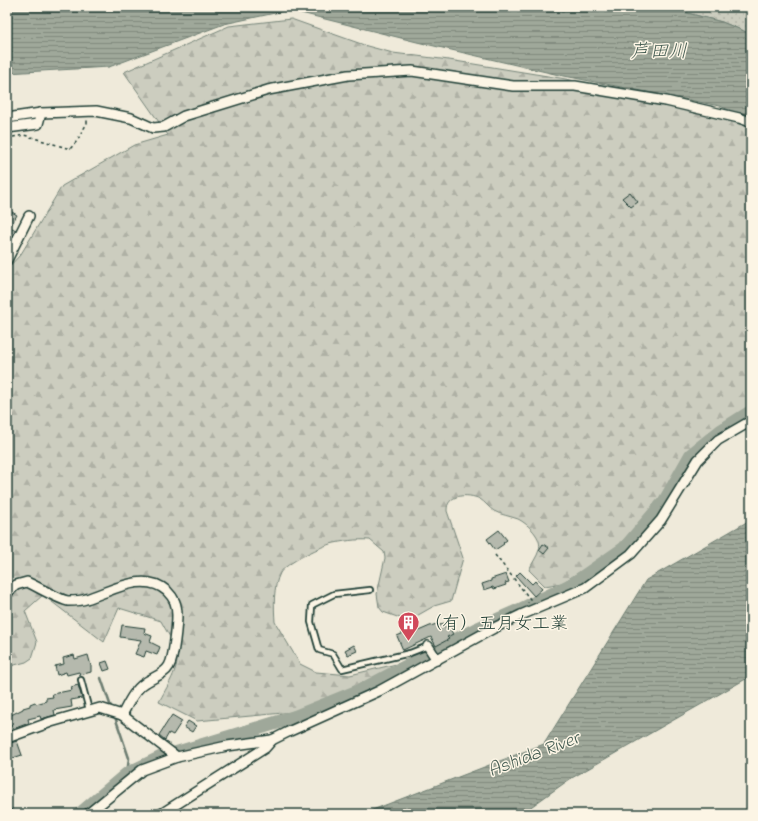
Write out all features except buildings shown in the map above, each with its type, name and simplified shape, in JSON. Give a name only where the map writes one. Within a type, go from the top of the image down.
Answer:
[{"type":"street","points":[[7,118],[41,113],[96,111],[132,118],[153,128],[164,128],[184,116],[268,90],[348,75],[412,71],[513,86],[575,86],[666,101],[751,122]]},
{"type":"street","points":[[7,128],[38,124],[41,113]]},
{"type":"street","points":[[7,260],[29,216]]},
{"type":"street","points":[[88,814],[142,770],[177,757],[227,746],[272,740],[379,691],[521,615],[585,588],[631,554],[660,520],[698,460],[718,440],[751,421]]},
{"type":"street","points":[[7,593],[16,585],[27,582],[66,601],[85,600],[110,590],[138,583],[152,583],[165,589],[175,599],[177,610],[177,628],[169,665],[160,675],[145,682],[138,688],[116,713]]},
{"type":"street","points":[[428,646],[436,660]]},
{"type":"street","points":[[7,738],[89,710],[100,708],[116,713],[177,757]]},
{"type":"street","points":[[161,814],[265,748],[272,740]]},
{"type":"lane","points":[[370,590],[334,594],[312,605],[311,622],[319,650],[333,654],[342,669],[410,653],[428,646]]},
{"type":"lane","points":[[81,680],[89,710]]},
{"type":"path","points":[[7,138],[24,135],[70,149],[77,141],[87,123],[88,111]]},
{"type":"path","points":[[496,555],[530,599],[521,615]]},
{"type":"green space","points":[[665,7],[751,7],[751,34],[722,22]]},
{"type":"green space","points":[[291,19],[367,46],[393,53],[449,60],[566,79],[720,112],[751,128],[751,409],[692,450],[650,516],[629,541],[562,583],[545,586],[529,570],[538,553],[540,545],[537,536],[526,524],[518,519],[492,510],[480,499],[470,496],[459,496],[454,498],[448,505],[447,511],[463,558],[451,601],[434,606],[413,618],[406,620],[383,612],[379,607],[377,594],[385,558],[384,552],[370,540],[350,540],[330,544],[303,556],[283,569],[280,573],[276,584],[274,604],[275,622],[300,664],[316,672],[350,675],[409,661],[413,671],[294,712],[197,721],[159,702],[172,678],[177,658],[176,648],[161,621],[119,608],[104,642],[43,595],[25,611],[37,642],[32,658],[26,662],[7,667],[7,304],[10,297],[7,296],[7,269],[21,254],[62,186],[134,145],[168,135],[124,72],[229,26]]},
{"type":"water","name":"芦田川","points":[[7,7],[664,7],[722,22],[751,34],[751,120],[720,106],[559,75],[289,10],[224,24],[109,67],[7,73]]},
{"type":"water","name":"Ashida River","points":[[751,517],[751,676],[570,779],[521,814],[362,814],[544,744],[646,580],[745,523]]},
{"type":"waterway","points":[[80,814],[127,774],[160,758],[295,717],[364,689],[475,630],[573,584],[625,548],[665,501],[691,455],[721,431],[751,412]]},
{"type":"waterway","points":[[101,678],[112,710]]},
{"type":"waterway","points":[[114,714],[129,758],[127,774]]},
{"type":"place","name":"（有）五月女工業","points":[[409,642]]}]
